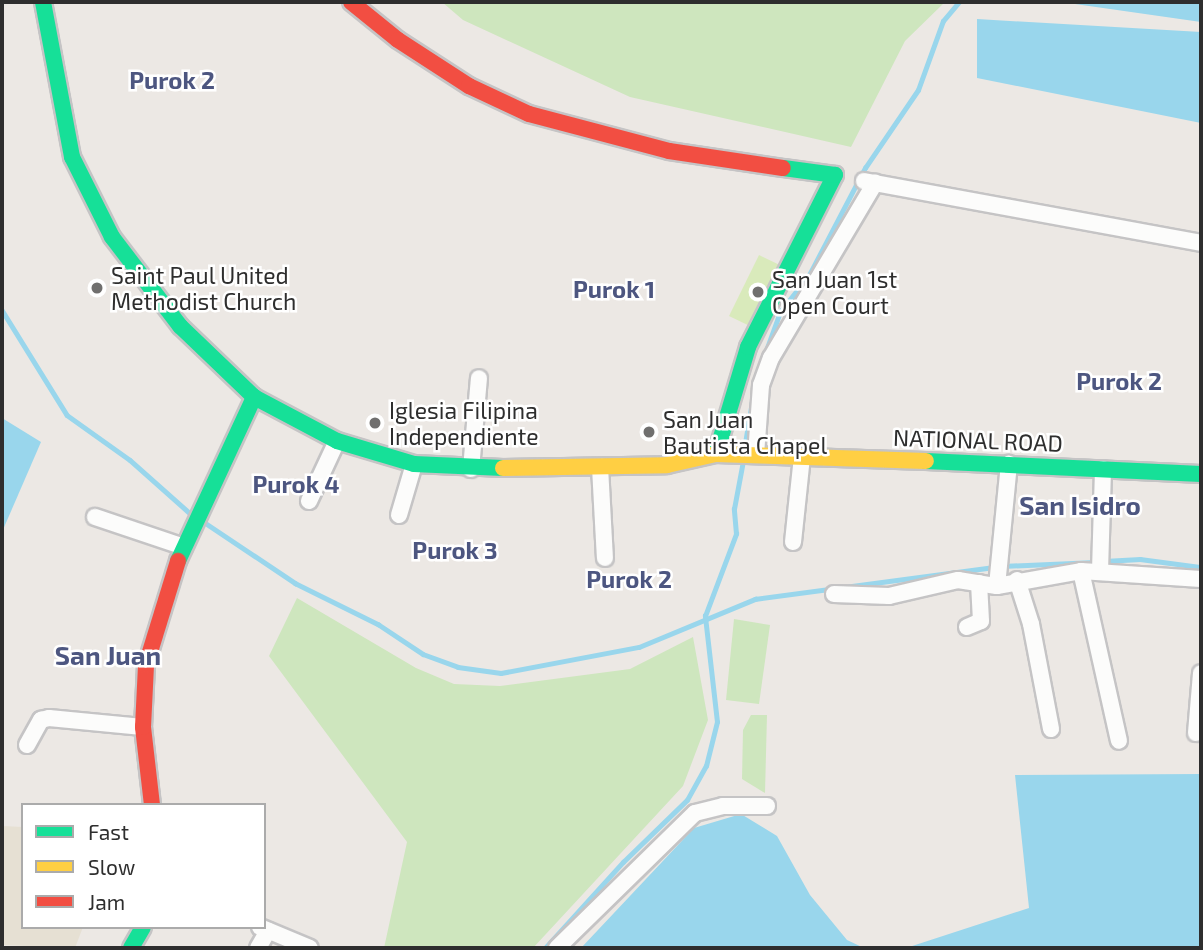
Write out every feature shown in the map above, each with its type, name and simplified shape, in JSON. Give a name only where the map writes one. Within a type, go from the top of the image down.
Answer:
[{"type":"main road","name":"NATIONAL ROAD","points":[[43,2],[63,121],[72,157],[91,198],[144,282],[221,367],[254,397],[337,441],[414,464],[471,469],[667,465],[716,454],[1201,474]]},
{"type":"main road","points":[[351,2],[398,40],[469,86],[529,114],[669,151],[835,175],[748,347],[730,395],[716,454]]},
{"type":"main road","points":[[152,803],[143,727],[146,665],[165,594],[190,529],[254,397]]},
{"type":"main road","points":[[131,948],[142,929]]},
{"type":"street","points":[[749,455],[761,384],[771,358],[869,182],[1201,243]]},
{"type":"street","points":[[471,469],[479,377]]},
{"type":"street","points":[[309,501],[337,441]]},
{"type":"street","points":[[793,542],[802,456]]},
{"type":"street","points":[[399,515],[414,464]]},
{"type":"street","points":[[997,573],[1009,464]]},
{"type":"street","points":[[600,467],[605,558]]},
{"type":"street","points":[[1100,563],[1103,469]]},
{"type":"street","points":[[94,516],[184,547]]},
{"type":"street","points":[[834,594],[889,596],[958,580],[979,583],[997,573],[1017,580],[1080,571],[1100,563],[1158,566],[1201,579]]},
{"type":"street","points":[[1080,571],[1119,741]]},
{"type":"street","points":[[1017,580],[1031,624],[1051,729]]},
{"type":"street","points":[[967,627],[981,621],[979,583]]},
{"type":"street","points":[[1196,733],[1201,673]]},
{"type":"street","points":[[27,745],[41,720],[49,718],[143,727]]},
{"type":"street","points":[[557,948],[695,813],[723,806],[767,806]]},
{"type":"street","points":[[258,948],[264,929],[310,948]]},
{"type":"shaded area","points":[[2,826],[21,827],[21,929],[82,929],[75,948],[2,945]]},
{"type":"green space","points":[[442,2],[945,2],[905,41],[851,147],[630,97],[463,20]]},
{"type":"green space","name":"San Juan 1st Open Court","points":[[759,255],[786,268],[756,329],[729,316]]},
{"type":"green space","points":[[297,598],[416,668],[454,684],[500,686],[630,669],[693,637],[708,720],[683,786],[533,948],[384,948],[407,842],[269,656]]},
{"type":"green space","points":[[734,619],[770,625],[759,704],[726,700]]},
{"type":"green space","points":[[751,715],[767,715],[765,793],[742,779],[743,730]]},
{"type":"water","points":[[1061,2],[1201,2],[1201,22]]},
{"type":"water","points":[[977,19],[1201,32],[1201,123],[977,78]]},
{"type":"water","points":[[2,418],[41,442],[2,532]]},
{"type":"water","points":[[1201,774],[1201,948],[906,948],[1029,908],[1015,775]]},
{"type":"water","points":[[741,814],[777,836],[810,895],[847,940],[864,948],[581,948],[694,828]]},
{"type":"waterway","points":[[759,370],[780,312],[809,275],[865,168],[918,90],[943,21],[959,2]]},
{"type":"waterway","points":[[2,310],[67,415],[130,460],[193,516]]},
{"type":"waterway","points":[[744,449],[753,395]]},
{"type":"waterway","points":[[545,948],[623,862],[687,800],[706,766],[717,722],[705,616],[736,534],[734,509],[743,461]]},
{"type":"waterway","points":[[204,522],[295,583],[378,624],[423,654],[458,667],[501,673],[639,647],[755,599],[994,567]]},
{"type":"waterway","points":[[1104,561],[1140,559],[1201,567]]},
{"type":"waterway","points":[[1003,566],[1095,562]]},
{"type":"traffic: fast","points":[[43,2],[72,157],[112,237],[180,326],[254,397],[337,441],[414,464],[503,468]]},
{"type":"traffic: fast","points":[[716,454],[748,347],[835,175],[783,168]]},
{"type":"traffic: fast","points":[[178,561],[254,397]]},
{"type":"traffic: fast","points":[[926,461],[1201,474]]},
{"type":"traffic: fast","points":[[131,948],[142,929]]},
{"type":"traffic: slow","points":[[503,468],[667,465],[716,454],[926,461]]},
{"type":"traffic: jam","points":[[351,2],[398,40],[469,86],[529,114],[669,151],[783,168]]},
{"type":"traffic: jam","points":[[152,803],[143,727],[146,665],[178,561]]},
{"type":"place","name":"Saint Paul United Methodist Church","points":[[97,288]]},
{"type":"place","name":"San Juan 1st Open Court","points":[[758,292]]},
{"type":"place","name":"Iglesia Filipina Independiente","points":[[375,423]]},
{"type":"place","name":"San Juan Bautista Chapel","points":[[649,432]]},
{"type":"district","name":"Purok 2","points":[[172,80]]},
{"type":"district","name":"Purok 1","points":[[614,289]]},
{"type":"district","name":"Purok 2","points":[[1119,381]]},
{"type":"district","name":"Purok 4","points":[[296,484]]},
{"type":"district","name":"San Isidro","points":[[1080,505]]},
{"type":"district","name":"Purok 3","points":[[455,550]]},
{"type":"district","name":"Purok 2","points":[[629,579]]},
{"type":"district","name":"San Juan","points":[[108,655]]}]
